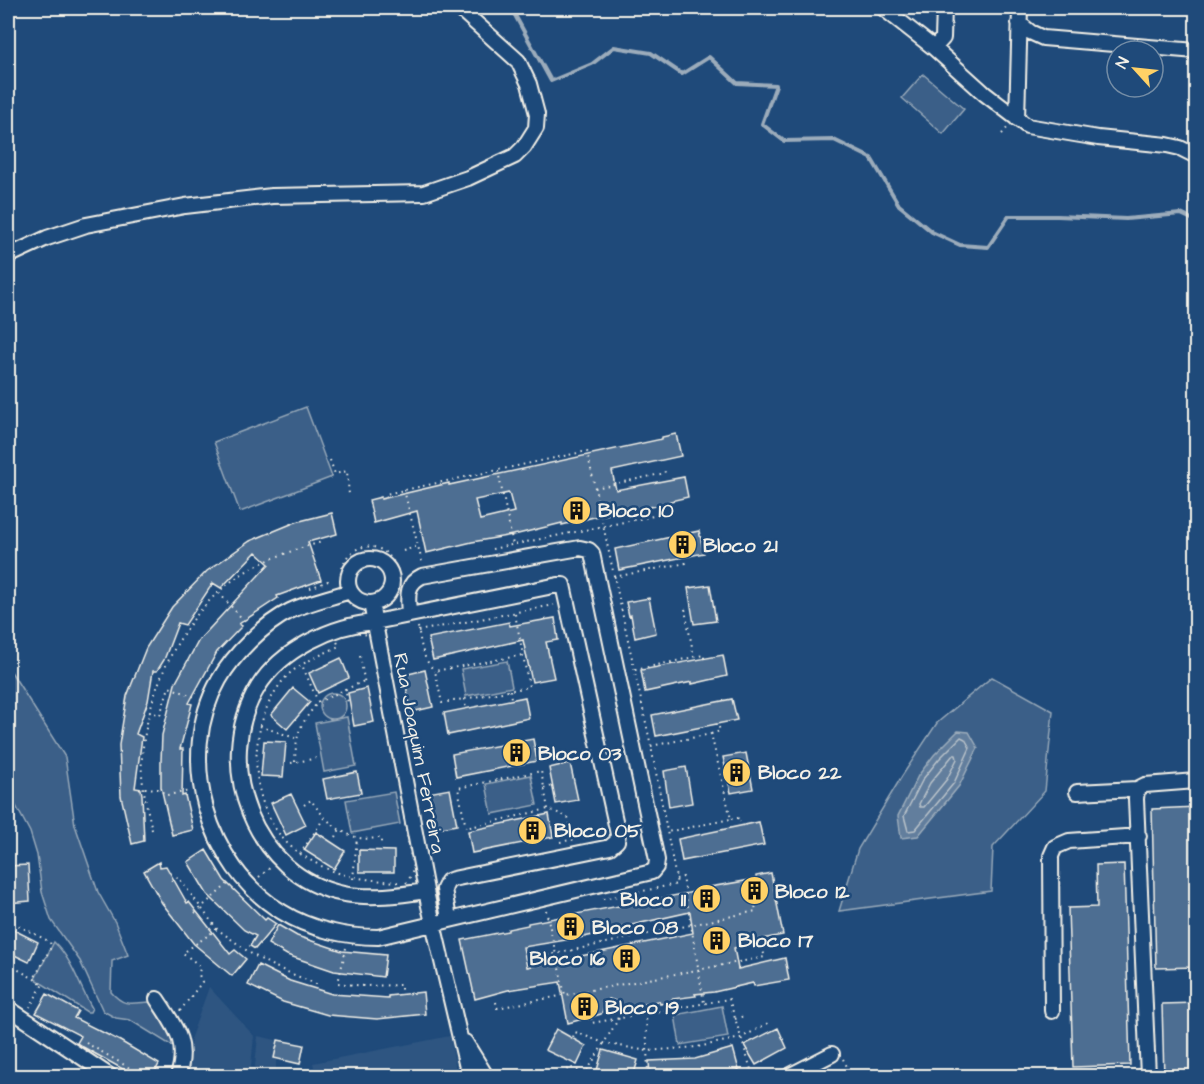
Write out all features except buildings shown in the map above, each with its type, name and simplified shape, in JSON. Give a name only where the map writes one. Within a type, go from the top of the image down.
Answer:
[{"type":"street","points":[[8,256],[47,237],[86,225],[184,206],[272,196],[350,193],[391,195],[424,192],[468,178],[515,156],[524,147],[536,128],[537,114],[529,84],[518,61],[459,8]]},
{"type":"street","points":[[883,8],[934,48],[985,94],[1027,126],[1098,138],[1167,145],[1197,156]]},
{"type":"street","points":[[934,48],[943,38],[944,8]]},
{"type":"street","points":[[1017,118],[1020,8]]},
{"type":"street","points":[[1019,23],[1030,32],[1043,38],[1197,51]]},
{"type":"street","points":[[412,617],[408,593],[410,586],[422,576],[580,548],[589,550],[592,553],[657,860],[656,867],[647,874],[449,919],[395,934],[364,937],[314,926],[282,912],[262,897],[222,849],[206,811],[200,771],[201,729],[206,710],[219,680],[245,646],[288,612],[344,588],[354,565],[367,559],[380,562],[390,572],[391,586],[375,612],[304,646],[275,667],[258,687],[248,709],[239,746],[241,784],[248,811],[261,838],[292,870],[313,883],[345,894],[365,896],[426,891]]},
{"type":"street","points":[[344,588],[375,612],[412,617],[558,585],[564,587],[618,834],[617,841],[610,847],[448,881],[444,889],[449,919]]},
{"type":"street","name":"Rua Joaquim Ferreira","points":[[375,612],[426,891],[469,1077]]},
{"type":"street","points":[[1077,792],[1137,789],[1145,785],[1197,781]]},
{"type":"street","points":[[1137,789],[1148,1077]]},
{"type":"street","points":[[1052,1011],[1051,856],[1055,847],[1070,841],[1139,837]]},
{"type":"street","points":[[157,999],[177,1030],[182,1047],[183,1057],[178,1077]]},
{"type":"street","points":[[8,1008],[110,1077]]},
{"type":"street","name":"Rua Joaquim Ferreira","points":[[459,1032],[486,1077]]},
{"type":"street","points":[[789,1077],[832,1054]]},
{"type":"path","points":[[330,460],[335,474],[347,471],[349,495]]},
{"type":"path","points":[[595,488],[665,473],[664,469]]},
{"type":"path","points":[[497,470],[513,545]]},
{"type":"path","points":[[619,478],[620,483]]},
{"type":"path","points":[[431,484],[432,489]]},
{"type":"path","points":[[404,490],[422,562]]},
{"type":"path","points":[[489,544],[491,549],[513,545],[674,512],[672,508]]},
{"type":"path","points":[[152,830],[142,759],[148,712],[174,649],[188,628],[219,593],[256,566],[300,548],[322,542]]},
{"type":"path","points":[[344,588],[343,565],[348,555],[357,549],[372,546],[385,552],[398,568],[399,578],[396,589],[375,612]]},
{"type":"path","points":[[403,550],[418,546]]},
{"type":"path","points":[[614,576],[686,563],[685,559]]},
{"type":"path","points":[[415,564],[430,561]]},
{"type":"path","points":[[307,589],[328,581],[331,589]]},
{"type":"path","points":[[219,593],[248,624]]},
{"type":"path","points":[[418,631],[558,604]]},
{"type":"path","points":[[689,609],[685,610],[694,657]]},
{"type":"path","points":[[412,617],[418,631],[424,658],[435,671],[442,703],[529,687],[515,612]]},
{"type":"path","points":[[623,624],[628,624]]},
{"type":"path","points":[[353,632],[371,636],[413,869],[410,879],[404,886],[397,889],[397,882],[353,879],[324,868],[300,855],[279,835],[266,812],[259,784],[256,758],[260,726],[266,708],[289,674],[339,646],[335,637],[353,632]]},
{"type":"path","points":[[435,671],[499,657],[523,655]]},
{"type":"path","points":[[635,670],[704,655],[704,658]]},
{"type":"path","points":[[295,762],[296,738],[304,719],[318,702],[337,689],[364,683],[360,656]]},
{"type":"path","points":[[454,663],[455,667]]},
{"type":"path","points":[[302,665],[318,702]]},
{"type":"path","points":[[525,667],[531,666]]},
{"type":"path","points":[[148,712],[160,716],[169,687],[201,699]]},
{"type":"path","points":[[434,688],[438,687]]},
{"type":"path","points":[[345,688],[348,703],[346,703]]},
{"type":"path","points":[[510,690],[511,699]]},
{"type":"path","points":[[464,699],[466,708]]},
{"type":"path","points":[[300,717],[304,719]]},
{"type":"path","points":[[651,746],[676,739],[711,734],[720,731],[718,724]]},
{"type":"path","points":[[260,726],[296,738]]},
{"type":"path","points":[[711,734],[731,819]]},
{"type":"path","points":[[291,763],[318,758]]},
{"type":"path","points":[[523,771],[524,775]]},
{"type":"path","points":[[548,809],[541,771],[458,788],[466,828],[548,809],[568,817],[574,839]]},
{"type":"path","points":[[721,776],[726,775]]},
{"type":"path","points":[[478,779],[479,784]]},
{"type":"path","points":[[544,788],[553,786]]},
{"type":"path","points":[[145,788],[158,789],[167,795],[193,790]]},
{"type":"path","points":[[304,805],[311,800],[324,818],[340,829],[357,838],[381,838],[381,845]]},
{"type":"path","points":[[456,811],[462,810]]},
{"type":"path","points":[[531,813],[532,820]]},
{"type":"path","points":[[300,855],[324,818]]},
{"type":"path","points":[[668,832],[731,819],[739,818],[740,822]]},
{"type":"path","points":[[486,823],[486,829]]},
{"type":"path","points":[[336,837],[340,829]]},
{"type":"path","points":[[552,844],[593,836]]},
{"type":"path","points":[[353,879],[357,838]]},
{"type":"path","points":[[171,881],[178,877],[217,929],[253,955],[316,984],[315,989]]},
{"type":"path","points":[[676,879],[683,877],[704,1003]]},
{"type":"path","points":[[195,913],[234,879]]},
{"type":"path","points":[[530,952],[531,959],[667,927],[756,911],[755,905]]},
{"type":"path","points":[[546,910],[565,995]]},
{"type":"path","points":[[709,916],[711,920]]},
{"type":"path","points":[[8,920],[49,940],[51,945],[34,979]]},
{"type":"path","points":[[177,1015],[202,982],[199,975],[200,966],[183,953],[217,929]]},
{"type":"path","points":[[26,934],[29,930]]},
{"type":"path","points":[[622,934],[623,939]]},
{"type":"path","points":[[348,942],[338,983],[364,986],[401,985],[401,991]]},
{"type":"path","points":[[575,944],[577,949]]},
{"type":"path","points":[[496,1002],[497,1008],[584,992],[630,981],[765,957],[763,951]]},
{"type":"path","points":[[719,961],[719,966]]},
{"type":"path","points":[[8,964],[43,984],[28,1010]]},
{"type":"path","points":[[269,972],[273,966]]},
{"type":"path","points":[[673,970],[674,974]]},
{"type":"path","points":[[583,987],[584,992]]},
{"type":"path","points":[[591,1018],[592,1023],[729,999],[753,1077]]},
{"type":"path","points":[[680,1003],[680,1008]]},
{"type":"path","points":[[631,1011],[632,1016]]},
{"type":"path","points":[[646,1013],[648,1077]]},
{"type":"path","points":[[735,1019],[744,1016]]},
{"type":"path","points":[[566,1077],[569,1067],[586,1073],[619,1018]]},
{"type":"path","points":[[573,1037],[575,1032],[622,1049],[647,1051],[714,1044],[741,1038],[768,1023]]},
{"type":"path","points":[[756,1029],[759,1034]]},
{"type":"path","points":[[666,1049],[666,1054]]},
{"type":"shaded area","points":[[923,74],[964,109],[943,134],[902,98]]},
{"type":"shaded area","points":[[306,407],[332,477],[240,512],[214,442]]},
{"type":"shaded area","points":[[507,661],[512,687],[466,696],[461,669]]},
{"type":"shaded area","points":[[8,667],[65,757],[75,825],[98,892],[115,922],[128,955],[112,961],[111,992],[126,1003],[152,1002],[171,1033],[177,1049],[130,1020],[116,1018],[103,1011],[80,961],[51,920],[42,892],[37,855],[30,832],[8,791]]},
{"type":"shaded area","points":[[992,677],[1053,711],[1045,791],[993,847],[991,891],[839,911],[858,849],[902,776],[937,723]]},
{"type":"shaded area","points":[[333,693],[342,697],[346,706],[342,715],[333,719],[324,715],[320,706],[324,697]]},
{"type":"shaded area","points":[[347,717],[356,766],[324,772],[315,723]]},
{"type":"shaded area","points":[[531,775],[537,805],[492,814],[486,784]]},
{"type":"shaded area","points":[[394,792],[400,824],[352,833],[346,800]]},
{"type":"shaded area","points":[[54,942],[71,965],[92,1008],[90,1012],[35,979]]},
{"type":"shaded area","points":[[209,987],[254,1036],[250,1076],[186,1076],[191,1059],[191,1037]]},
{"type":"shaded area","points":[[722,1006],[728,1037],[680,1045],[675,1015]]},
{"type":"shaded area","points":[[258,1036],[276,1040],[276,1076],[254,1076]]},
{"type":"shaded area","points":[[450,1036],[457,1076],[316,1076],[313,1063]]},
{"type":"water","points":[[958,731],[969,732],[978,748],[959,786],[918,836],[901,838],[898,816],[918,776],[934,755]]},
{"type":"waterway","points":[[511,8],[551,81],[592,64],[614,47],[651,53],[682,74],[709,57],[737,83],[776,85],[762,124],[784,141],[834,140],[871,158],[899,205],[932,232],[960,245],[988,247],[1009,216],[1126,219],[1181,214],[1196,221]]},
{"type":"place","name":"Bloco 10","points":[[577,510]]},
{"type":"place","name":"Bloco 21","points":[[682,545]]},
{"type":"place","name":"Bloco 03","points":[[517,753]]},
{"type":"place","name":"Bloco 22","points":[[737,772]]},
{"type":"place","name":"Bloco 05","points":[[533,830]]},
{"type":"place","name":"Bloco 12","points":[[754,891]]},
{"type":"place","name":"Bloco 11","points":[[707,899]]},
{"type":"place","name":"Bloco 08","points":[[571,927]]},
{"type":"place","name":"Bloco 17","points":[[717,940]]},
{"type":"place","name":"Bloco 16","points":[[626,958]]},
{"type":"place","name":"Bloco 19","points":[[584,1007]]}]
